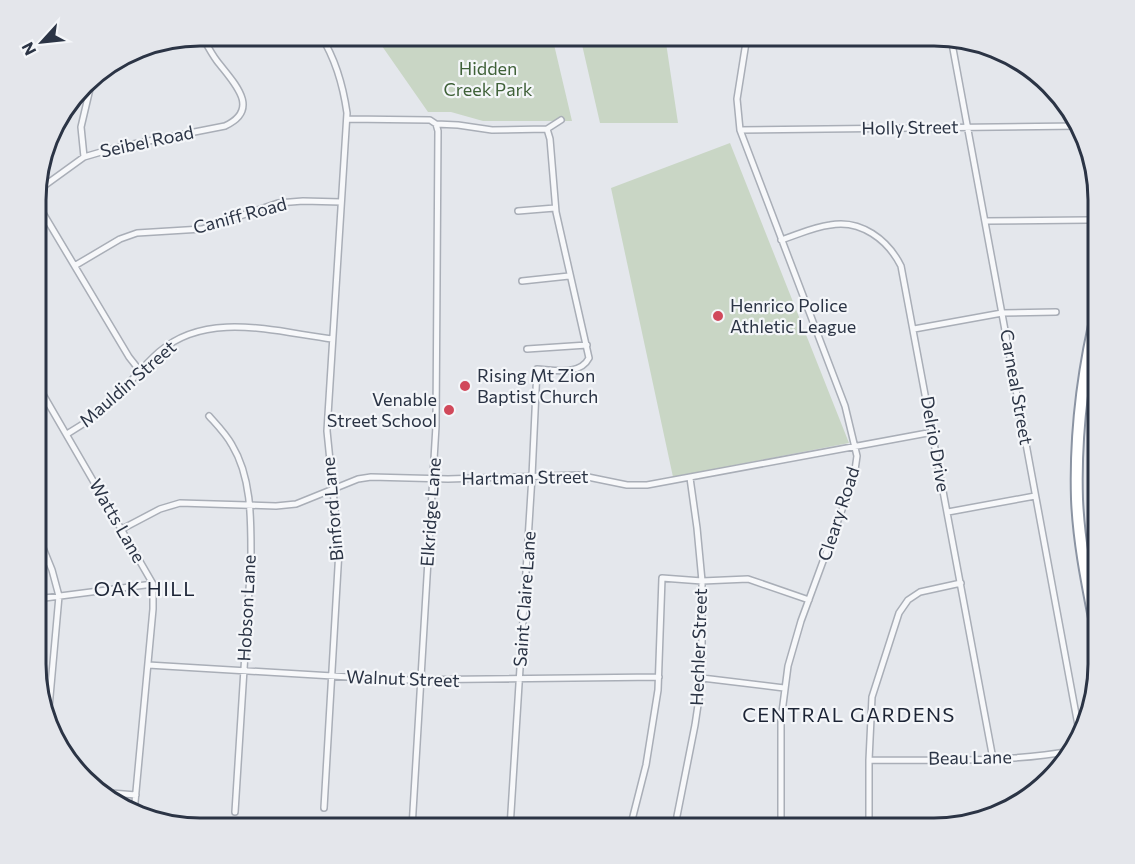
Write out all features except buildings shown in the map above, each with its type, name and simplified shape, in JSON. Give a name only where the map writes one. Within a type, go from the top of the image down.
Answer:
[{"type":"highway","points":[[1088,358],[1082,388],[1077,459],[1081,542],[1088,582]]},
{"type":"street","name":"Seibel Road","points":[[48,184],[84,157],[118,147],[225,126],[235,120],[240,115],[243,103],[240,92],[208,46]]},
{"type":"street","name":"Binford Lane","points":[[324,808],[339,550],[327,431],[346,119],[341,81],[327,46]]},
{"type":"street","name":"Cleary Road","points":[[746,47],[737,99],[740,130],[845,406],[855,447],[856,470],[795,640],[784,688],[781,720],[781,818]]},
{"type":"street","name":"Carneal Street","points":[[952,48],[1077,721]]},
{"type":"street","points":[[84,157],[81,128],[88,96]]},
{"type":"street","points":[[346,119],[430,120],[436,124],[492,130],[547,129],[561,120]]},
{"type":"street","name":"Elkridge Lane","points":[[413,817],[436,405],[438,131],[436,124]]},
{"type":"street","name":"Holly Street","points":[[740,130],[1069,126]]},
{"type":"street","points":[[527,349],[587,345],[569,276],[555,208],[550,139],[547,129]]},
{"type":"street","name":"Caniff Road","points":[[76,265],[120,239],[137,233],[202,229],[278,203],[341,202]]},
{"type":"street","points":[[518,211],[555,208]]},
{"type":"street","points":[[46,217],[129,357],[140,371]]},
{"type":"street","points":[[985,221],[1088,220]]},
{"type":"street","name":"Delrio Drive","points":[[781,240],[822,226],[841,224],[861,228],[878,237],[892,250],[901,266],[993,759]]},
{"type":"street","points":[[522,281],[569,276]]},
{"type":"street","points":[[914,329],[1002,313],[1056,312]]},
{"type":"street","name":"Mauldin Street","points":[[67,434],[100,412],[158,352],[189,334],[215,327],[244,328],[332,339]]},
{"type":"street","name":"Saint Claire Lane","points":[[511,817],[537,369],[573,370],[581,367],[590,358],[587,345]]},
{"type":"street","name":"Watts Lane","points":[[46,400],[153,584],[153,609],[135,803]]},
{"type":"street","name":"Hobson Lane","points":[[209,416],[228,438],[239,459],[249,505],[251,558],[235,812]]},
{"type":"street","name":"Hartman Street","points":[[122,529],[160,509],[180,503],[276,506],[296,504],[363,478],[433,479],[555,475],[593,477],[647,485],[933,432]]},
{"type":"street","name":"Hechler Street","points":[[677,816],[702,678],[702,581],[698,528],[690,478]]},
{"type":"street","points":[[948,512],[1035,496]]},
{"type":"street","points":[[47,557],[59,596],[50,696]]},
{"type":"street","points":[[633,818],[646,765],[659,677],[662,578],[702,581],[748,579],[809,600]]},
{"type":"street","points":[[869,818],[872,697],[899,613],[908,600],[920,592],[961,583]]},
{"type":"street","points":[[47,598],[153,584]]},
{"type":"street","name":"Walnut Street","points":[[148,665],[421,681],[659,677]]},
{"type":"street","points":[[702,678],[784,688]]},
{"type":"street","name":"Beau Lane","points":[[869,760],[993,759],[1059,753]]},
{"type":"street","points":[[119,794],[136,795]]},
{"type":"green space","name":"Hidden Creek Park","points":[[382,46],[554,46],[572,121],[483,121],[451,112],[428,112]]},
{"type":"green space","name":"Hidden Creek Park","points":[[582,47],[667,47],[678,123],[600,123]]},
{"type":"green space","name":"Henrico Police Athletic League","points":[[730,143],[849,443],[673,477],[611,188]]},
{"type":"place","name":"Henrico Police Athletic League","points":[[718,316]]},
{"type":"place","name":"Rising Mt Zion Baptist Church","points":[[465,386]]},
{"type":"place","name":"Venable Street School","points":[[449,410]]},
{"type":"district","name":"OAK HILL","points":[[145,589]]},
{"type":"district","name":"CENTRAL GARDENS","points":[[849,715]]}]
